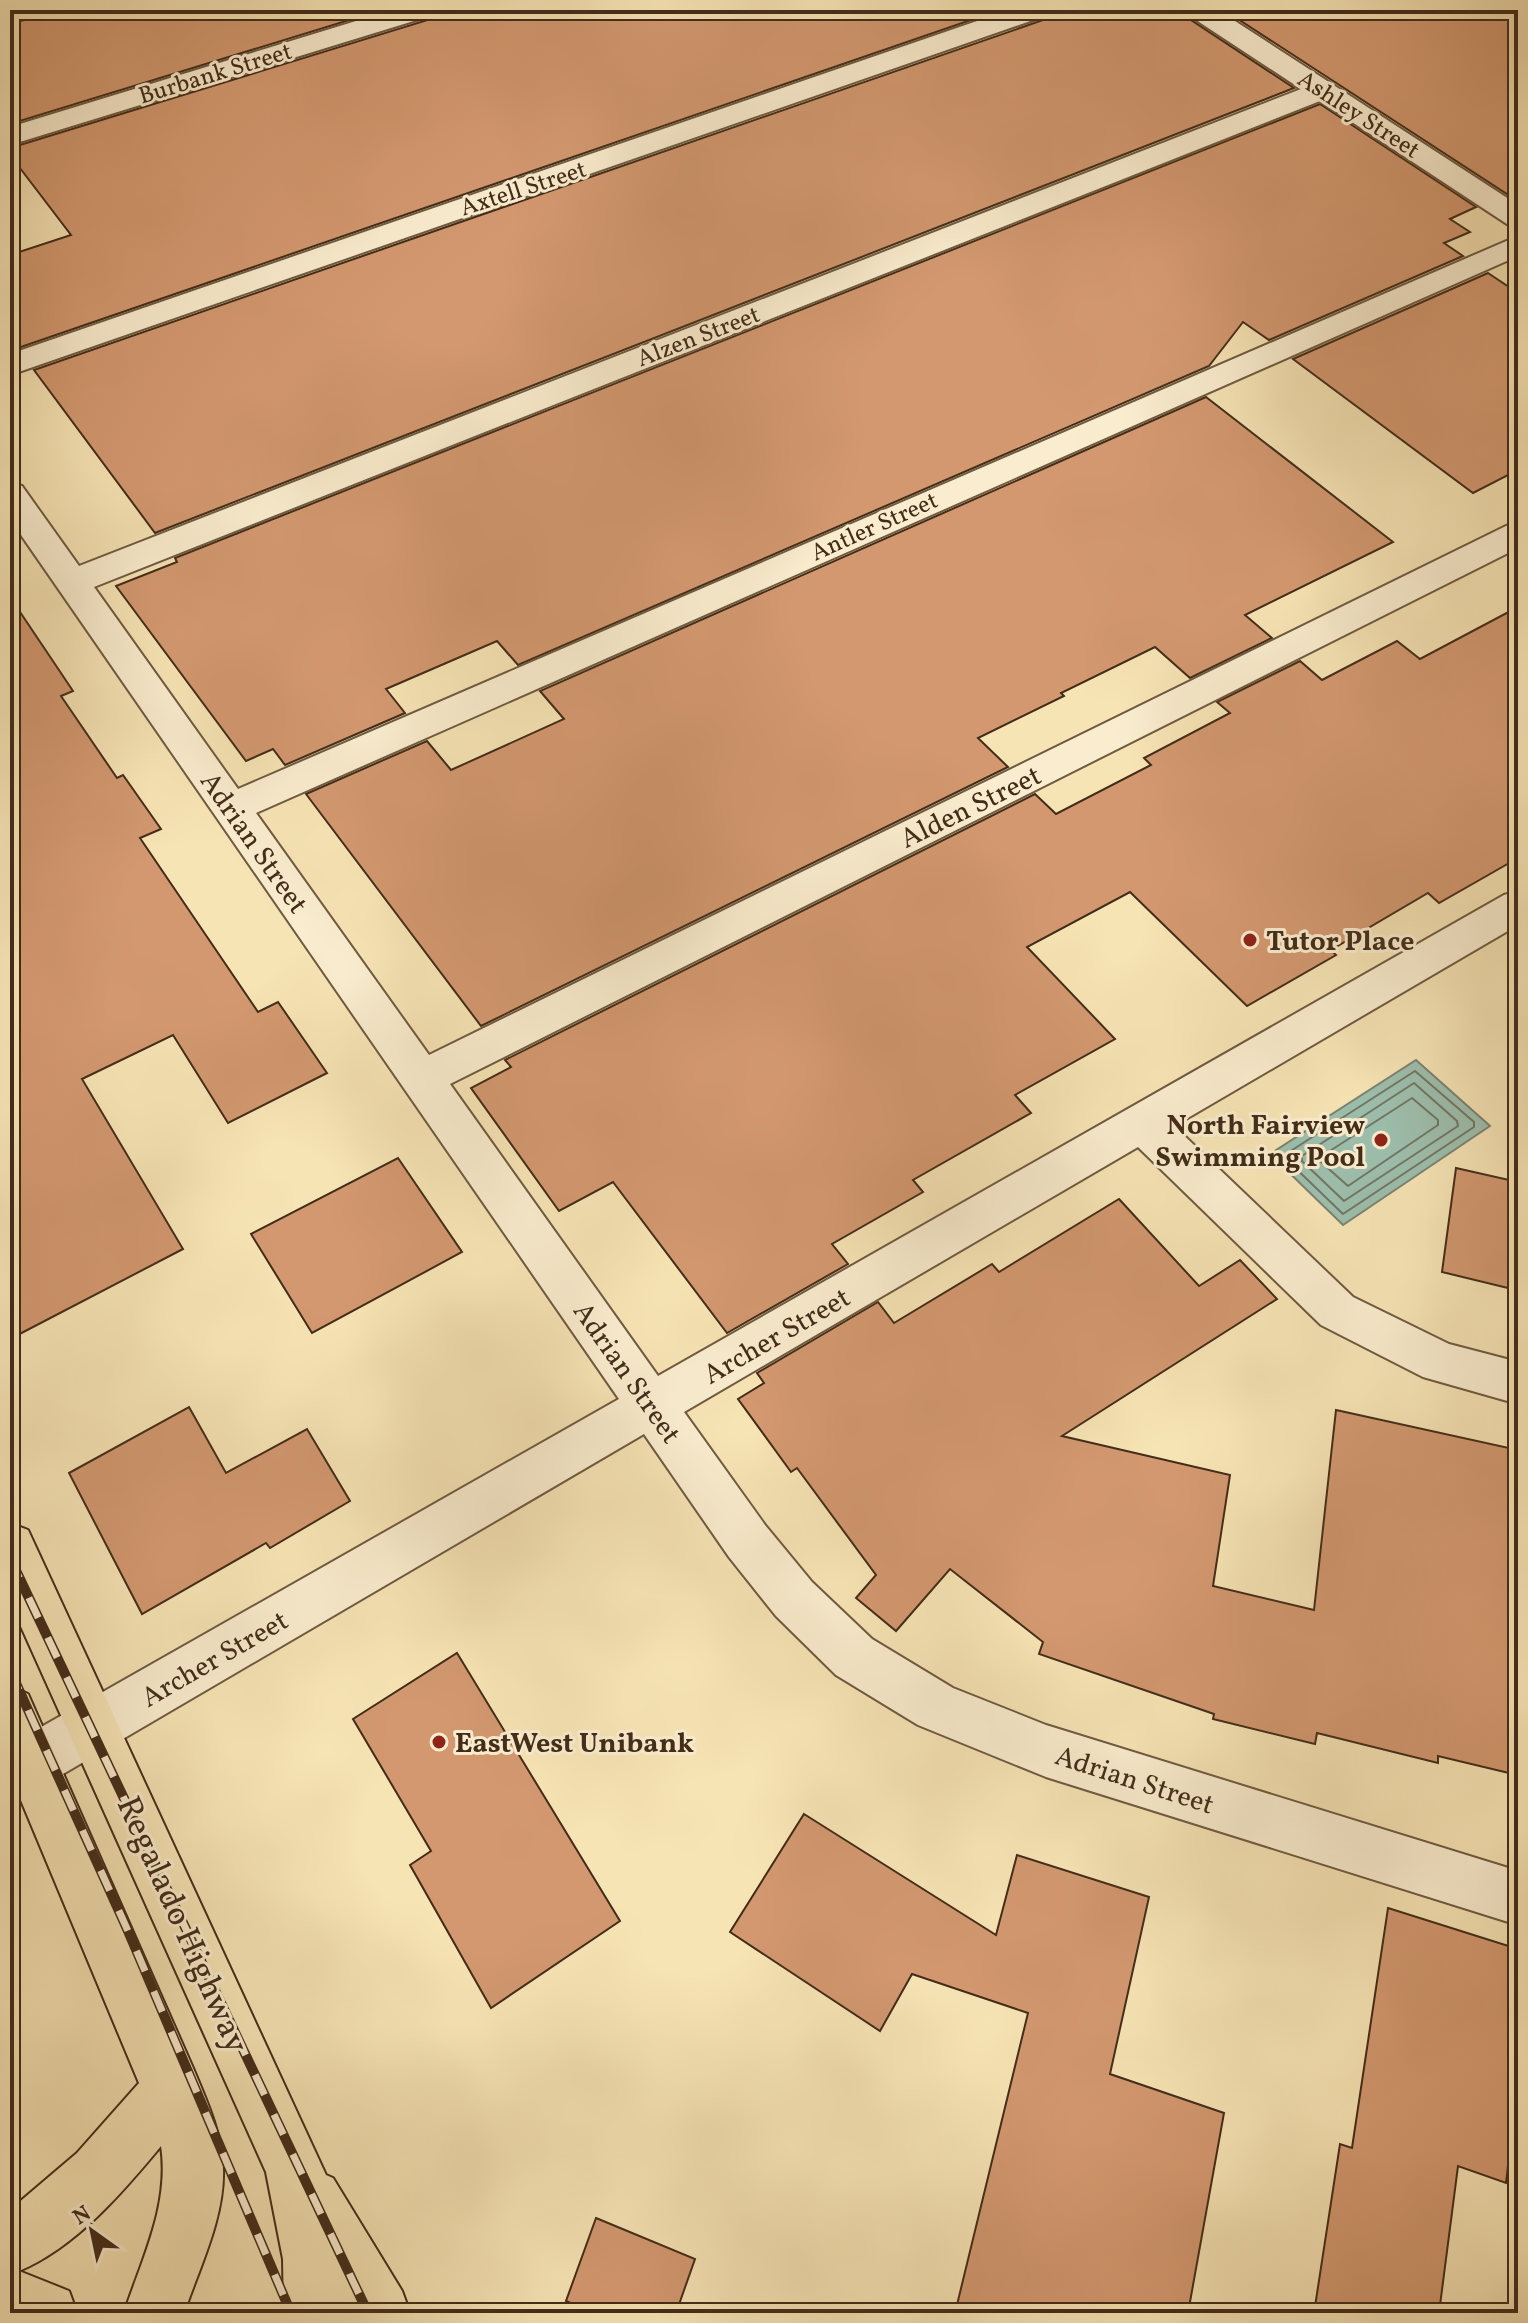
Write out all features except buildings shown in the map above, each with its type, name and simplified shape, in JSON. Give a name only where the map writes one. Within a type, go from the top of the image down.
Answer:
[{"type":"main road","name":"Regalado Highway","points":[[10,1546],[295,2169],[310,2235],[314,2313]]},
{"type":"main road","points":[[10,1712],[188,2129],[194,2169],[190,2206],[154,2313]]},
{"type":"main road","points":[[10,2245],[40,2227],[101,2172],[173,2088]]},
{"type":"main road","points":[[295,2169],[380,2313]]},
{"type":"main road","points":[[10,2298],[47,2313]]},
{"type":"street","name":"Burbank Street","points":[[10,136],[420,10]]},
{"type":"street","name":"Axtell Street","points":[[10,365],[1035,10]]},
{"type":"street","name":"Ashley Street","points":[[1200,10],[1518,218]]},
{"type":"street","name":"Alzen Street","points":[[72,582],[1323,90]]},
{"type":"street","name":"Antler Street","points":[[231,808],[1518,245]]},
{"type":"street","name":"Adrian Street","points":[[10,494],[747,1541],[794,1599],[854,1657],[936,1707],[1046,1751],[1518,1898]]},
{"type":"street","name":"Alden Street","points":[[421,1079],[1518,534]]},
{"type":"street","name":"Archer Street","points":[[32,1762],[1518,906]]},
{"type":"street","points":[[1142,1123],[1337,1311],[1440,1362],[1518,1383]]},
{"type":"water","name":"North Fairview Swimming Pool","points":[[1416,1060],[1490,1126],[1343,1225],[1270,1154]]},
{"type":"railway","points":[[10,1558],[368,2313]]},
{"type":"railway","points":[[10,1670],[128,1931],[291,2313]]},
{"type":"place","name":"Tutor Place","points":[[1250,940]]},
{"type":"place","name":"North Fairview Swimming Pool","points":[[1381,1140]]},
{"type":"place","name":"EastWest Unibank","points":[[439,1742]]}]
